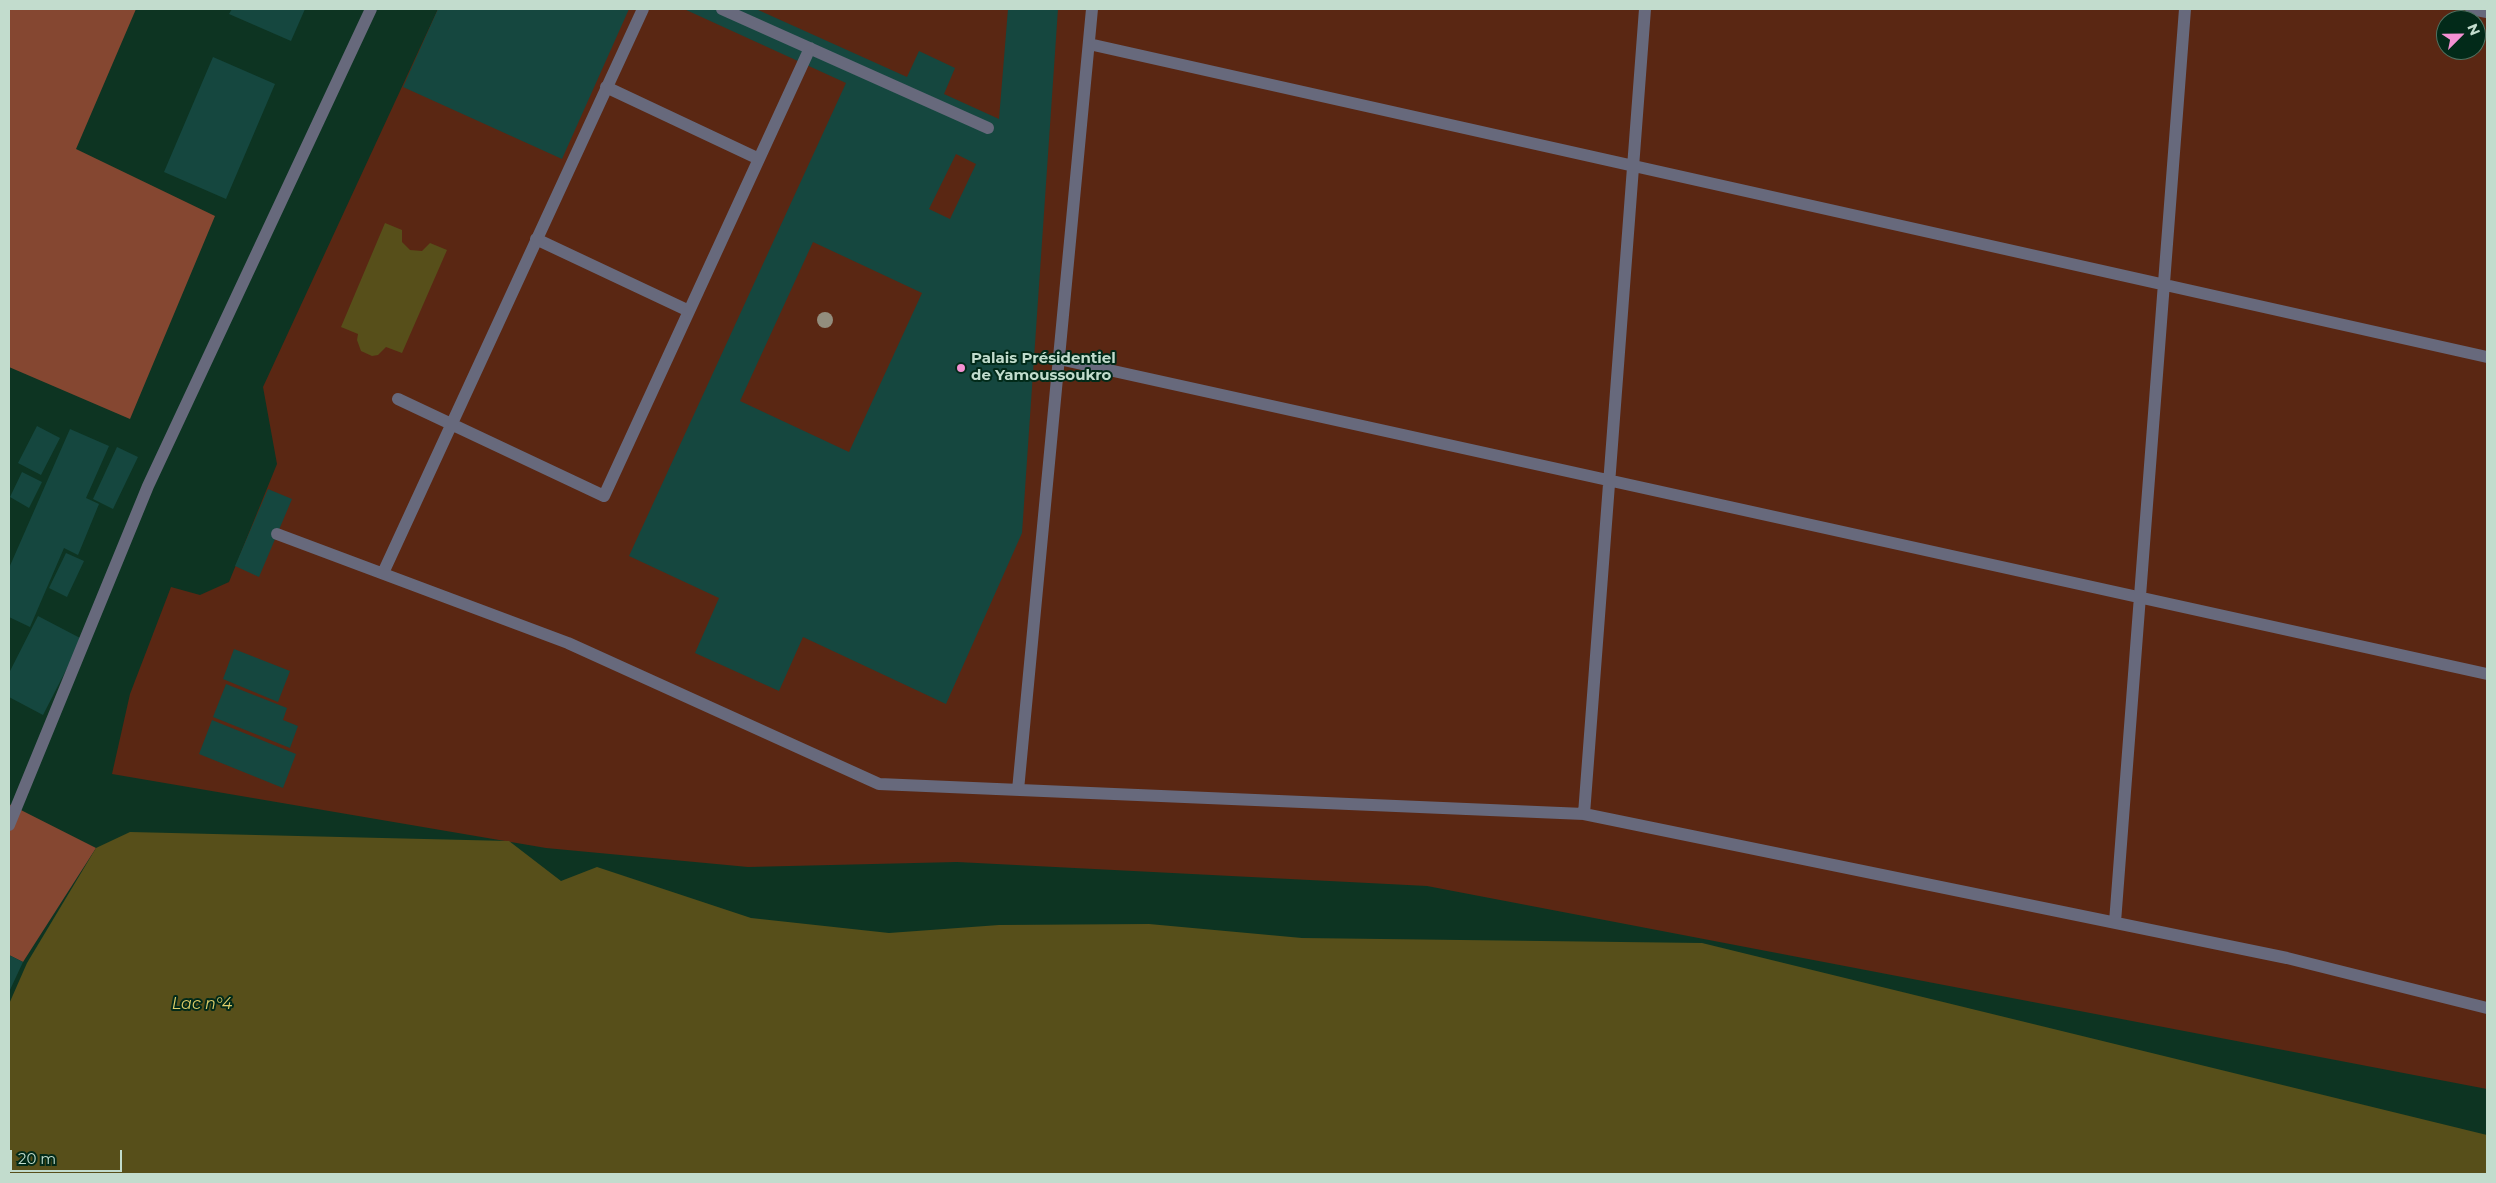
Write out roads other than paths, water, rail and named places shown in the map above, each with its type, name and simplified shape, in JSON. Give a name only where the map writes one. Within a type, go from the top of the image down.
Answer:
[{"type":"street","points":[[9,825],[148,486],[371,9]]},
{"type":"street","points":[[383,572],[643,9]]},
{"type":"street","points":[[722,9],[988,128]]},
{"type":"street","points":[[1018,790],[1092,9]]},
{"type":"street","points":[[1584,814],[1611,481],[1645,9]]},
{"type":"street","points":[[2115,922],[2141,598],[2162,284],[2184,9]]},
{"type":"street","points":[[2471,9],[2487,12]]},
{"type":"street","points":[[1089,44],[2487,356]]},
{"type":"street","points":[[398,399],[604,496],[810,48]]},
{"type":"street","points":[[606,87],[759,159]]},
{"type":"street","points":[[536,239],[689,311]]},
{"type":"street","points":[[1059,359],[2487,674]]},
{"type":"street","points":[[277,534],[383,572],[568,644],[879,784],[1584,814],[2287,958],[2487,1008]]},
{"type":"water","points":[[385,223],[402,230],[402,242],[410,250],[422,251],[430,243],[447,250],[402,353],[386,347],[378,355],[372,356],[361,351],[357,340],[358,334],[341,327]]},
{"type":"water","name":"Lac n°4","points":[[130,832],[509,841],[561,881],[597,867],[751,918],[889,933],[999,925],[1149,924],[1302,938],[1702,943],[2487,1135],[2487,1174],[9,1174],[9,1004],[27,963],[96,848]]},
{"type":"place","name":"Palais Présidentiel de Yamoussoukro","points":[[961,368]]}]
